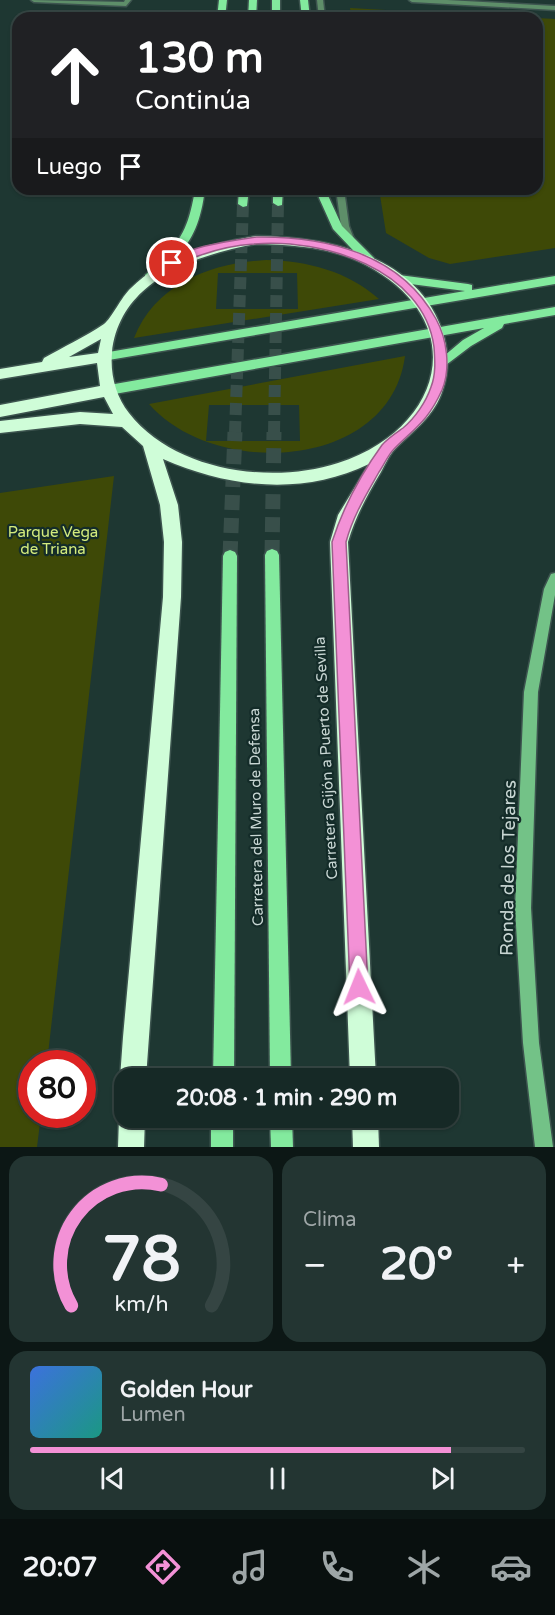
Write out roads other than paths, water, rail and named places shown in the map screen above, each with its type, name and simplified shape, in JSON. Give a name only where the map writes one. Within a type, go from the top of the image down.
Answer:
[{"type":"highway","points":[[256,240],[315,243],[344,250],[370,261],[399,279],[422,303],[437,332],[441,364],[437,387],[427,408],[410,429],[388,447],[339,469],[311,476],[282,479],[224,474],[196,467],[171,456],[150,442],[127,421],[109,390],[103,357],[110,327],[117,312],[131,294],[149,278],[172,263],[226,244],[256,240]]},
{"type":"highway","points":[[41,367],[110,327]]},
{"type":"highway","points":[[0,374],[103,357]]},
{"type":"highway","points":[[0,411],[109,390]]},
{"type":"highway","points":[[0,427],[80,418],[127,421]]},
{"type":"highway","points":[[133,1068],[172,597],[173,542],[169,505],[150,442]]},
{"type":"highway","name":"Carretera Gijón a Puerto de Sevilla","points":[[363,1068],[339,542],[347,515],[388,447]]},
{"type":"highway","points":[[131,1147],[132,1128]]},
{"type":"highway","points":[[365,1128],[366,1147]]},
{"type":"main road","points":[[149,278],[184,244],[196,220],[199,195]]},
{"type":"main road","points":[[243,204],[244,195]]},
{"type":"main road","points":[[278,195],[278,203]]},
{"type":"main road","points":[[323,195],[337,227],[370,261]]},
{"type":"main road","points":[[399,279],[436,286],[492,290]]},
{"type":"main road","points":[[103,357],[555,280]]},
{"type":"main road","points":[[109,390],[555,311]]},
{"type":"main road","points":[[441,364],[467,343],[509,319]]},
{"type":"main road","name":"Carretera del Muro de Defensa","points":[[272,555],[281,1068]]},
{"type":"main road","name":"Carretera del Muro de Defensa","points":[[223,1068],[230,556]]},
{"type":"main road","points":[[222,1128],[222,1147]]},
{"type":"main road","points":[[281,1128],[282,1147]]},
{"type":"street","points":[[33,0],[126,4],[128,0]]},
{"type":"street","points":[[412,0],[555,8]]},
{"type":"street","points":[[341,195],[345,226],[352,245]]},
{"type":"street","name":"Ronda de los Tejares","points":[[544,1147],[531,1043],[523,908],[531,692],[553,586]]},
{"type":"tunnel","points":[[274,433],[278,203]]},
{"type":"tunnel","points":[[235,433],[243,204]]},
{"type":"tunnel","points":[[230,556],[235,432]]},
{"type":"tunnel","points":[[272,555],[274,432]]},
{"type":"park label","name":"Parque Vega de Triana","points":[[53,540]]}]
